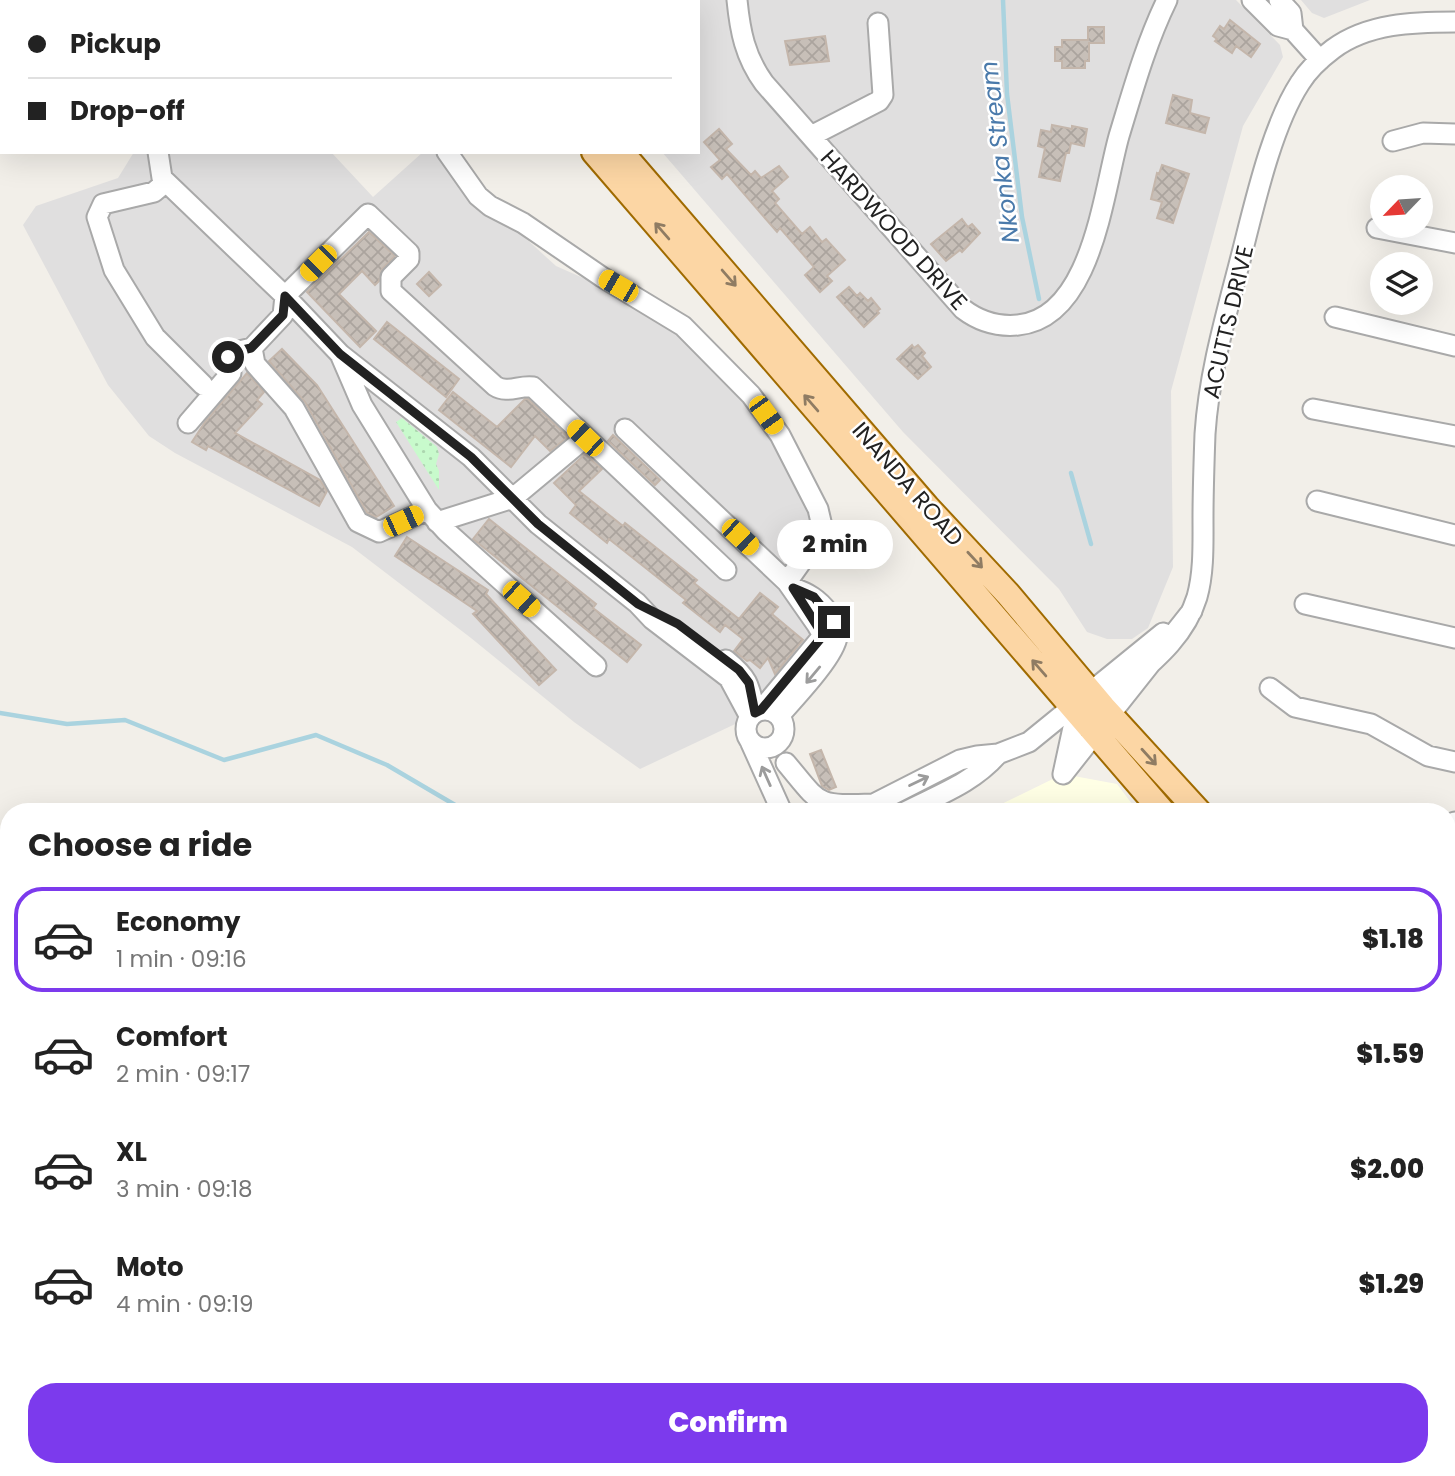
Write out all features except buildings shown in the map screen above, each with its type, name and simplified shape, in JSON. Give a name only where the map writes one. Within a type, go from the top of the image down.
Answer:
[{"type":"main road","name":"INANDA ROAD","points":[[596,154],[1093,713],[1189,803]]},
{"type":"main road","name":"INANDA ROAD","points":[[623,154],[927,507],[1008,594],[1157,803]]},
{"type":"street","name":"HARDWOOD DRIVE","points":[[737,0],[740,31],[754,68],[963,309],[976,319],[1005,327],[1038,321],[1053,312],[1066,299],[1079,278],[1098,222],[1118,138],[1141,65],[1167,0]]},
{"type":"street","points":[[1252,0],[1278,26],[1293,30],[1320,60]]},
{"type":"street","points":[[1279,0],[1291,13],[1293,30]]},
{"type":"street","name":"ACUTTS DRIVE","points":[[1093,713],[1168,647],[1186,623],[1197,596],[1203,557],[1206,431],[1213,377],[1269,157],[1300,83],[1333,48],[1375,29],[1455,22]]},
{"type":"street","points":[[811,136],[879,101],[883,95],[878,23]]},
{"type":"street","points":[[1393,141],[1423,133],[1455,134]]},
{"type":"street","points":[[158,154],[162,178],[285,296],[340,354],[471,457],[538,524],[638,604],[678,624],[734,674],[761,714],[784,727],[781,740],[776,744],[763,748],[750,741]]},
{"type":"street","points":[[448,154],[478,196],[490,206],[523,223],[602,277],[683,326],[751,395],[780,435],[818,509],[822,526],[790,585]]},
{"type":"street","points":[[166,182],[153,192],[103,204],[97,217],[114,270],[155,337],[203,385]]},
{"type":"street","points":[[188,423],[231,373],[228,357],[230,353],[251,348],[283,315],[285,296],[368,214],[409,253],[409,259],[390,277],[391,291],[495,386],[501,390],[533,387],[726,570]]},
{"type":"street","points":[[1429,238],[1455,243]]},
{"type":"street","points":[[1335,317],[1455,346]]},
{"type":"street","points":[[251,348],[255,364],[288,398],[301,419],[358,522],[379,532],[432,516],[513,498],[585,438]]},
{"type":"street","points":[[340,354],[362,405],[432,516],[596,666]]},
{"type":"street","points":[[362,405],[383,387]]},
{"type":"street","points":[[1313,409],[1455,436]]},
{"type":"street","points":[[625,429],[790,585],[820,603],[834,622],[837,640],[831,653],[746,729],[778,803]]},
{"type":"street","points":[[1317,501],[1455,535]]},
{"type":"street","points":[[1305,604],[1455,638]]},
{"type":"street","points":[[1093,713],[1074,723],[1063,774],[1192,611]]},
{"type":"street","points":[[875,803],[960,761],[998,754],[1029,742],[1192,611]]},
{"type":"street","points":[[1270,688],[1295,707],[1371,724],[1428,756],[1455,762]]},
{"type":"street","points":[[776,744],[806,803]]},
{"type":"street","points":[[923,803],[971,779],[985,769],[998,754]]},
{"type":"street","points":[[786,763],[808,792],[825,803]]},
{"type":"shaded area","points":[[700,0],[1236,0],[1280,45],[1283,57],[1243,126],[1171,391],[1173,567],[1148,628],[1132,639],[1107,639],[1087,632],[1059,589],[903,432],[664,154],[700,154]]},
{"type":"shaded area","points":[[1301,0],[1370,0],[1324,18],[1312,13]]},
{"type":"shaded area","points":[[133,154],[333,154],[373,197],[421,154],[449,154],[490,206],[556,266],[667,315],[780,435],[822,526],[779,574],[821,638],[750,717],[640,769],[574,722],[471,638],[352,547],[175,453],[149,436],[108,385],[23,225],[36,206],[118,178]]},
{"type":"shaded area","points":[[1063,774],[1117,784],[1131,803],[1003,803]]},
{"type":"green space","points":[[402,418],[437,447],[439,490],[396,422]]},
{"type":"waterway","name":"Nkonka Stream","points":[[1003,0],[1007,94],[1022,217],[1039,299]]},
{"type":"waterway","name":"Nkonka Stream","points":[[1071,473],[1091,544]]},
{"type":"waterway","points":[[0,713],[67,724],[125,720],[224,760],[316,735],[387,765],[452,803]]},
{"type":"route","points":[[228,357],[237,350],[251,348],[283,315],[285,296],[340,354],[471,457],[538,524],[638,604],[678,624],[739,670],[749,683],[755,713],[761,710],[818,645],[821,638],[821,632],[793,588],[814,597],[834,622]]}]
